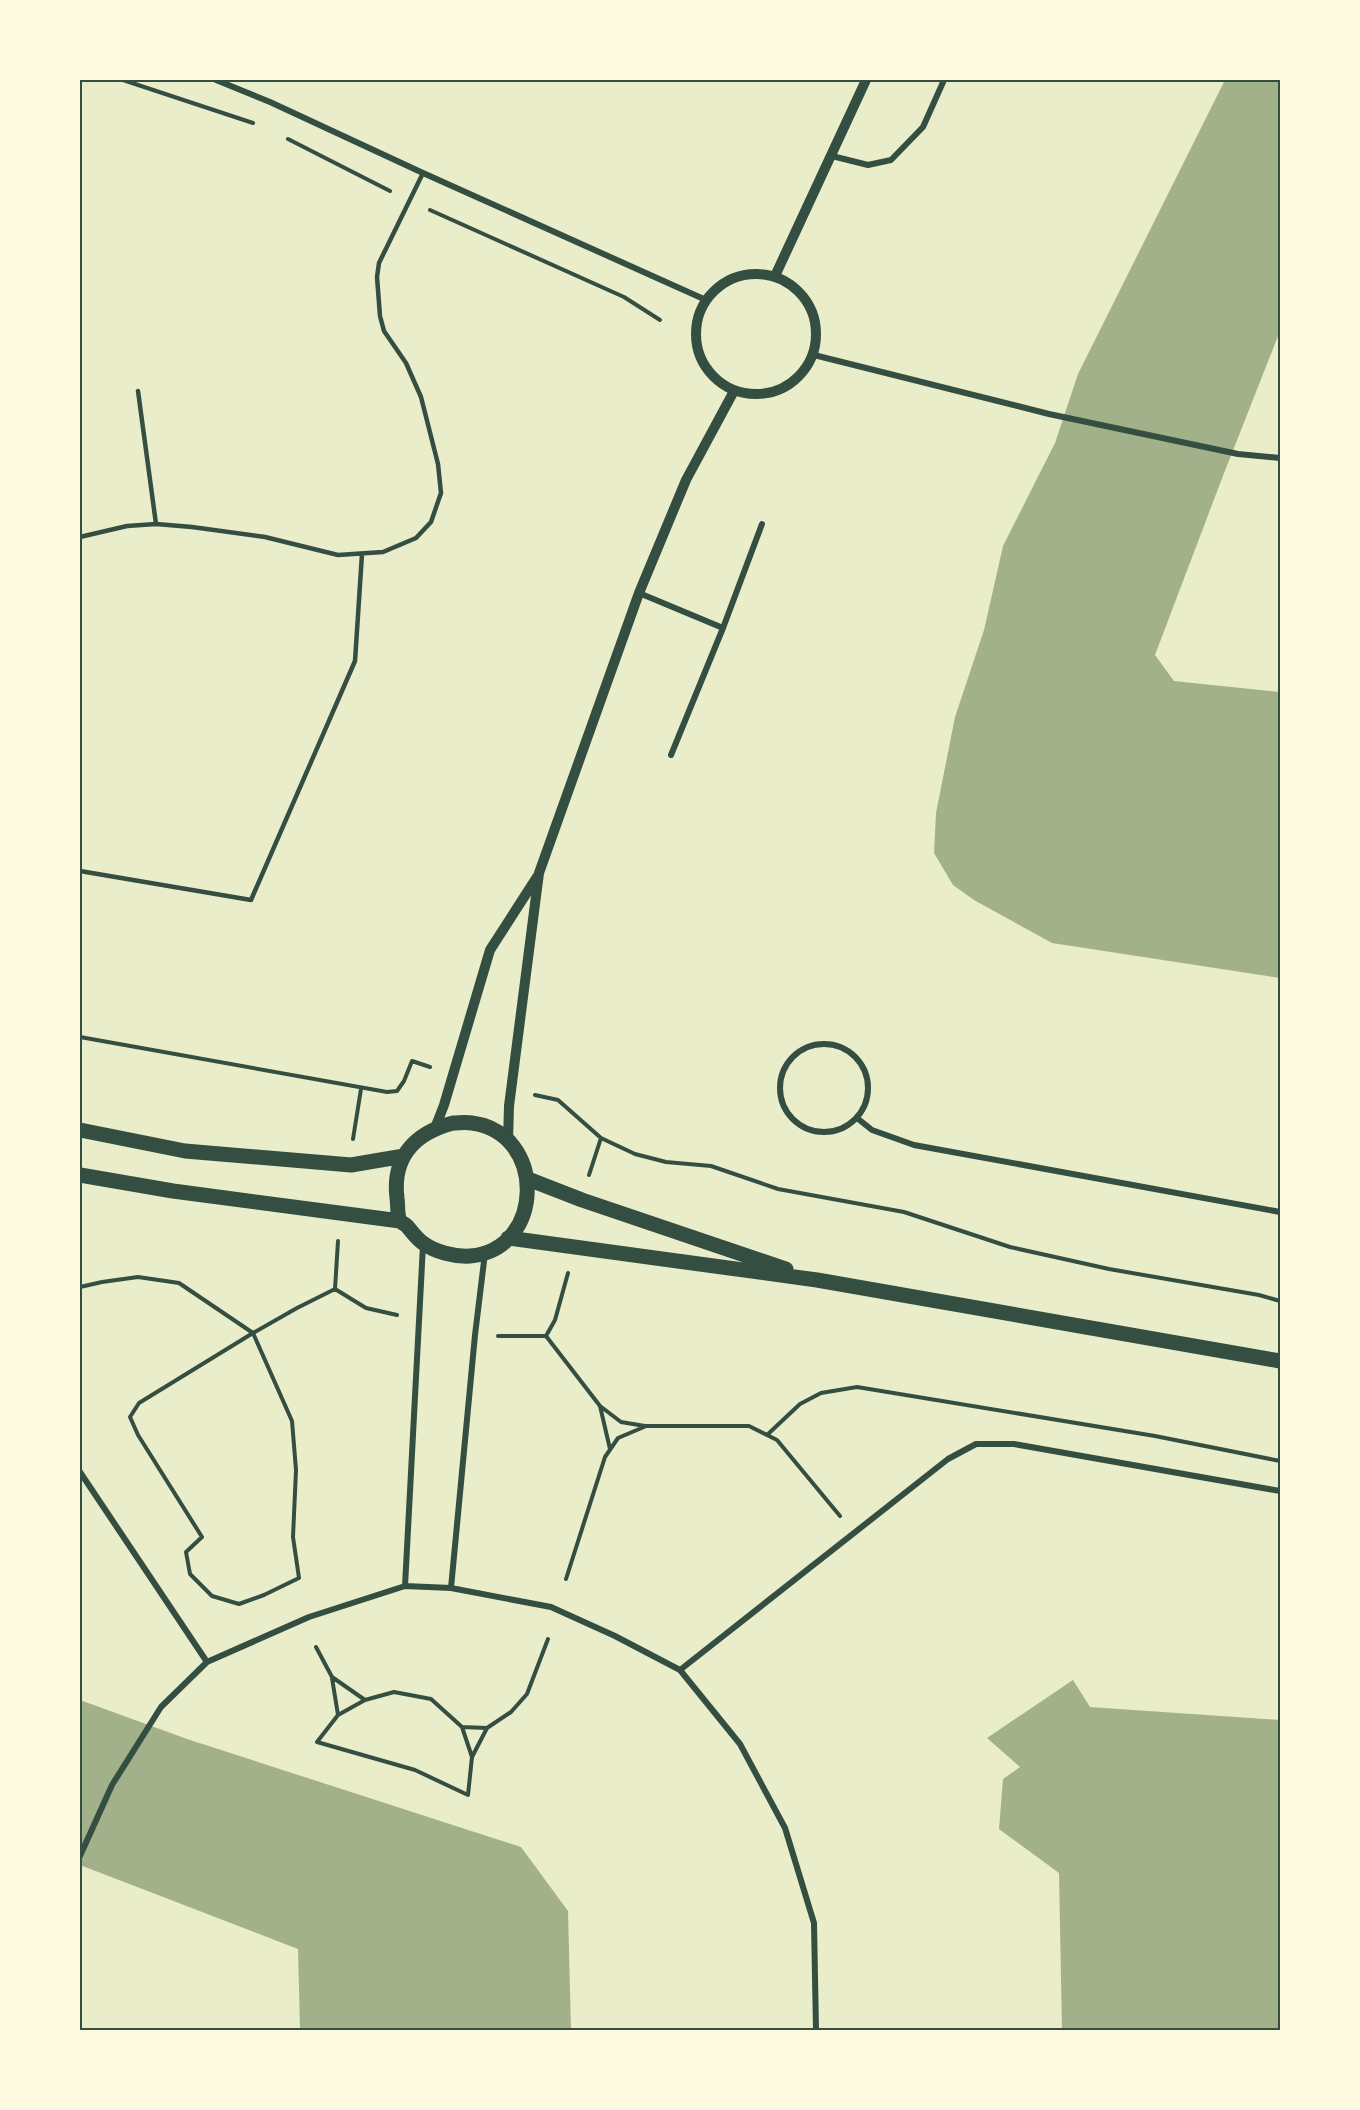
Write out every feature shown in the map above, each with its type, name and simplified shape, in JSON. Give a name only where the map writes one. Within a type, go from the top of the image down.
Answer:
[{"type":"main road","points":[[453,1123],[472,1123],[487,1127],[508,1141],[525,1167],[528,1179],[527,1206],[518,1226],[496,1248],[471,1256],[448,1255],[423,1244],[400,1221],[395,1184],[404,1156],[422,1135],[435,1128],[453,1123]]},
{"type":"main road","points":[[80,1130],[185,1151],[351,1165],[404,1156]]},
{"type":"main road","points":[[80,1175],[173,1191],[400,1221]]},
{"type":"main road","points":[[528,1179],[582,1200],[817,1280]]},
{"type":"main road","points":[[508,1238],[817,1280],[1281,1361]]},
{"type":"street","points":[[216,80],[270,102],[706,300]]},
{"type":"street","points":[[775,276],[866,80]]},
{"type":"street","points":[[832,156],[868,165],[891,160],[923,127],[945,80]]},
{"type":"street","points":[[755,273],[775,276],[792,284],[806,298],[815,316],[817,335],[814,355],[805,371],[790,385],[773,393],[753,395],[734,391],[719,382],[706,368],[699,352],[696,334],[698,316],[706,300],[719,285],[736,277],[755,273]]},
{"type":"street","points":[[814,355],[1049,414],[1238,454],[1281,458]]},
{"type":"street","points":[[508,1141],[511,1088],[539,873],[639,593],[686,480],[734,391]]},
{"type":"street","points":[[670,755],[723,628],[762,524]]},
{"type":"street","points":[[639,593],[723,628]]},
{"type":"street","points":[[435,1128],[454,1073],[490,950],[539,873]]},
{"type":"street","points":[[823,1044],[838,1046],[855,1058],[867,1076],[868,1091],[865,1105],[857,1118],[832,1132],[804,1127],[793,1119],[784,1106],[781,1092],[782,1078],[787,1064],[796,1054],[809,1046],[823,1044]]},
{"type":"street","points":[[857,1118],[873,1130],[914,1145],[1281,1212]]},
{"type":"street","points":[[405,1586],[423,1244]]},
{"type":"street","points":[[451,1588],[485,1252]]},
{"type":"street","points":[[680,1670],[948,1459],[976,1444],[1014,1444],[1281,1491]]},
{"type":"street","points":[[80,1472],[207,1662]]},
{"type":"street","points":[[80,1856],[112,1785],[161,1707],[207,1662],[309,1617],[405,1586],[451,1588],[551,1607],[615,1636],[680,1670],[740,1744],[785,1828],[814,1923],[816,2031]]},
{"type":"lane","points":[[80,537],[128,526],[156,524],[265,537],[338,555],[383,552],[416,538],[431,522],[441,493],[438,464],[421,397],[406,363],[384,331],[377,295],[379,262],[423,173]]},
{"type":"lane","points":[[138,391],[156,524]]},
{"type":"lane","points":[[80,871],[250,900],[355,661],[362,554]]},
{"type":"path","points":[[123,80],[257,124],[270,102]]},
{"type":"path","points":[[278,134],[408,202],[445,216],[624,297],[660,320]]},
{"type":"path","points":[[80,1037],[387,1092],[397,1091],[412,1061],[454,1073]]},
{"type":"path","points":[[511,1088],[558,1100],[601,1138],[635,1154],[666,1162],[711,1166],[778,1189],[904,1212],[1010,1247],[1109,1269],[1259,1295],[1281,1301]]},
{"type":"path","points":[[351,1165],[361,1089]]},
{"type":"path","points":[[80,1287],[138,1277],[179,1283],[253,1333],[292,1421],[296,1470],[293,1538],[299,1578],[239,1604],[212,1596],[190,1574],[186,1552],[202,1537],[138,1435],[130,1417],[139,1403],[253,1333],[335,1289],[340,1214]]},
{"type":"path","points":[[546,1336],[600,1406],[621,1422],[645,1426],[749,1426],[777,1440],[854,1533]]},
{"type":"path","points":[[767,1435],[800,1404],[821,1393],[857,1387],[1155,1436],[1281,1461]]},
{"type":"path","points":[[600,1406],[610,1449]]},
{"type":"path","points":[[566,1579],[605,1457],[618,1438],[645,1426]]},
{"type":"path","points":[[472,1757],[462,1727],[430,1700],[394,1692],[365,1700],[338,1715],[317,1742],[415,1770],[468,1795],[472,1757],[487,1728],[511,1712],[527,1694],[548,1639]]},
{"type":"path","points":[[316,1647],[332,1677],[338,1715]]},
{"type":"path","points":[[332,1677],[365,1700]]},
{"type":"path","points":[[462,1727],[487,1728]]},
{"type":"shaded area","points":[[1225,80],[1280,80],[1280,331],[1155,655],[1174,681],[1280,692],[1280,978],[1052,943],[974,900],[953,885],[934,853],[936,813],[955,717],[984,630],[1003,546],[1055,443],[1078,374]]},
{"type":"shaded area","points":[[1073,1680],[1090,1707],[1280,1720],[1280,2030],[1062,2030],[1059,1873],[999,1829],[1003,1779],[1020,1767],[987,1738]]},
{"type":"shaded area","points":[[80,1700],[187,1739],[521,1847],[568,1911],[571,2030],[300,2030],[298,1949],[80,1865]]}]
